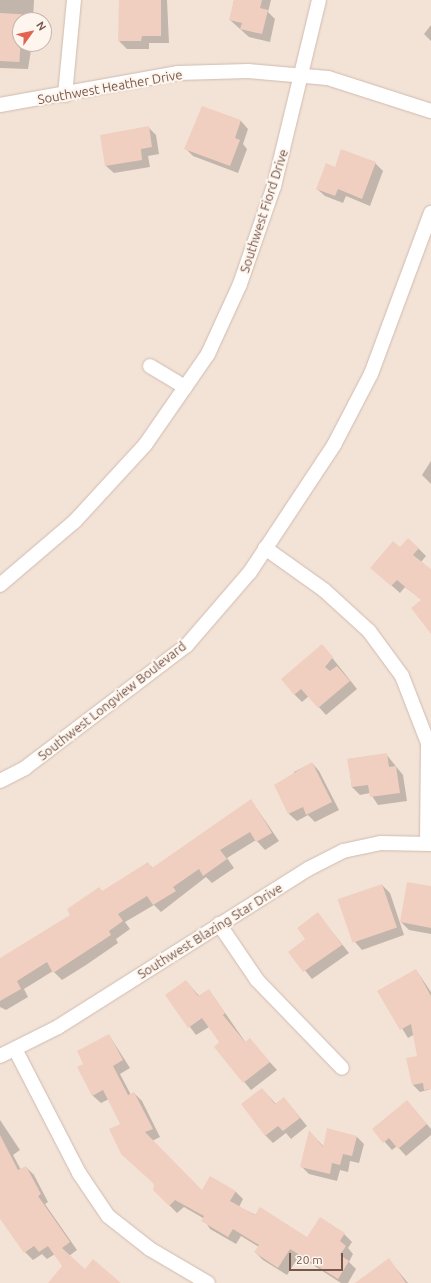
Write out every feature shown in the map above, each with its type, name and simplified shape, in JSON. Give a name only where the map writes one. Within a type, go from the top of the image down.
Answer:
[{"type":"street","points":[[65,95],[74,0]]},
{"type":"street","name":"Southwest Fiord Drive","points":[[0,585],[75,521],[144,445],[208,354],[240,284],[274,186],[302,76],[319,0]]},
{"type":"street","name":"Southwest Heather Drive","points":[[0,106],[178,73],[248,71],[328,78],[431,111]]},
{"type":"street","name":"Southwest Longview Boulevard","points":[[0,781],[31,763],[187,645],[250,572],[334,445],[371,374],[431,213]]},
{"type":"street","points":[[150,366],[185,387]]},
{"type":"street","points":[[265,548],[324,590],[369,631],[402,676],[428,744],[429,843]]},
{"type":"street","name":"Southwest Blazing Star Drive","points":[[0,1056],[58,1027],[308,869],[343,851],[381,842],[429,843]]},
{"type":"street","points":[[219,924],[257,980],[342,1068]]},
{"type":"street","points":[[15,1048],[79,1173],[108,1216],[150,1249],[208,1283]]},
{"type":"shaded area","points":[[0,0],[431,0],[431,1283],[0,1283]]},
{"type":"building","points":[[119,0],[161,0],[161,36],[142,36],[141,41],[118,41]]},
{"type":"building","points":[[234,0],[262,0],[260,8],[268,10],[262,34],[240,29],[242,23],[229,20]]},
{"type":"building","points":[[0,13],[12,14],[12,52],[20,52],[19,62],[0,61]]},
{"type":"building","points":[[202,106],[241,120],[235,138],[240,140],[230,166],[184,149]]},
{"type":"building","points":[[149,126],[152,147],[141,149],[142,160],[105,166],[100,135]]},
{"type":"building","points":[[341,149],[376,162],[362,199],[338,189],[335,196],[316,189],[326,163],[335,167]]},
{"type":"building","points":[[408,538],[419,548],[413,555],[431,569],[431,634],[411,608],[421,600],[397,580],[391,586],[370,568],[393,541],[400,547]]},
{"type":"building","points":[[322,644],[333,657],[325,667],[330,671],[337,666],[350,681],[318,708],[301,689],[294,695],[281,679]]},
{"type":"building","points":[[387,753],[389,767],[396,766],[400,793],[370,797],[368,785],[352,787],[347,759]]},
{"type":"building","points":[[312,762],[332,802],[306,815],[303,807],[288,814],[274,785]]},
{"type":"building","points":[[251,799],[272,833],[256,842],[250,832],[220,850],[227,859],[203,876],[199,869],[173,887],[176,891],[153,905],[147,896],[118,914],[123,921],[109,931],[111,935],[53,973],[47,962],[17,981],[21,989],[0,1001],[0,958],[70,915],[67,909],[99,887],[102,891],[148,862],[152,868]]},
{"type":"building","points":[[407,882],[431,886],[431,928],[400,922]]},
{"type":"building","points":[[382,884],[397,927],[353,943],[338,899]]},
{"type":"building","points":[[318,912],[342,945],[303,972],[288,952],[305,939],[297,928]]},
{"type":"building","points":[[416,969],[431,996],[431,1089],[424,1090],[423,1083],[412,1085],[406,1058],[417,1056],[411,1024],[400,1030],[377,991]]},
{"type":"building","points":[[186,980],[198,996],[209,989],[225,1013],[223,1015],[245,1042],[250,1038],[270,1062],[243,1083],[214,1047],[219,1042],[202,1018],[188,1028],[165,995]]},
{"type":"building","points":[[109,1034],[123,1060],[113,1066],[128,1095],[134,1092],[153,1129],[145,1132],[202,1190],[210,1176],[236,1191],[230,1201],[255,1215],[260,1207],[307,1237],[320,1217],[345,1233],[340,1241],[346,1246],[340,1255],[349,1261],[338,1279],[290,1249],[278,1268],[254,1252],[259,1245],[233,1229],[228,1237],[201,1221],[204,1216],[175,1200],[169,1206],[153,1190],[154,1184],[121,1154],[109,1129],[120,1124],[103,1090],[92,1096],[77,1067],[83,1064],[77,1051]]},
{"type":"building","points":[[262,1088],[275,1104],[284,1097],[300,1118],[283,1131],[278,1126],[265,1136],[241,1104]]},
{"type":"building","points":[[407,1100],[427,1124],[398,1149],[389,1138],[383,1143],[372,1129]]},
{"type":"building","points":[[327,1128],[357,1136],[352,1156],[343,1154],[340,1165],[332,1163],[330,1174],[300,1167],[309,1130],[323,1147]]},
{"type":"building","points":[[0,1135],[18,1170],[26,1166],[41,1194],[38,1196],[70,1242],[62,1248],[85,1269],[93,1259],[121,1283],[48,1283],[62,1266],[48,1246],[39,1252],[34,1246],[24,1253],[0,1219]]},
{"type":"building","points":[[389,1258],[406,1283],[355,1283]]}]
